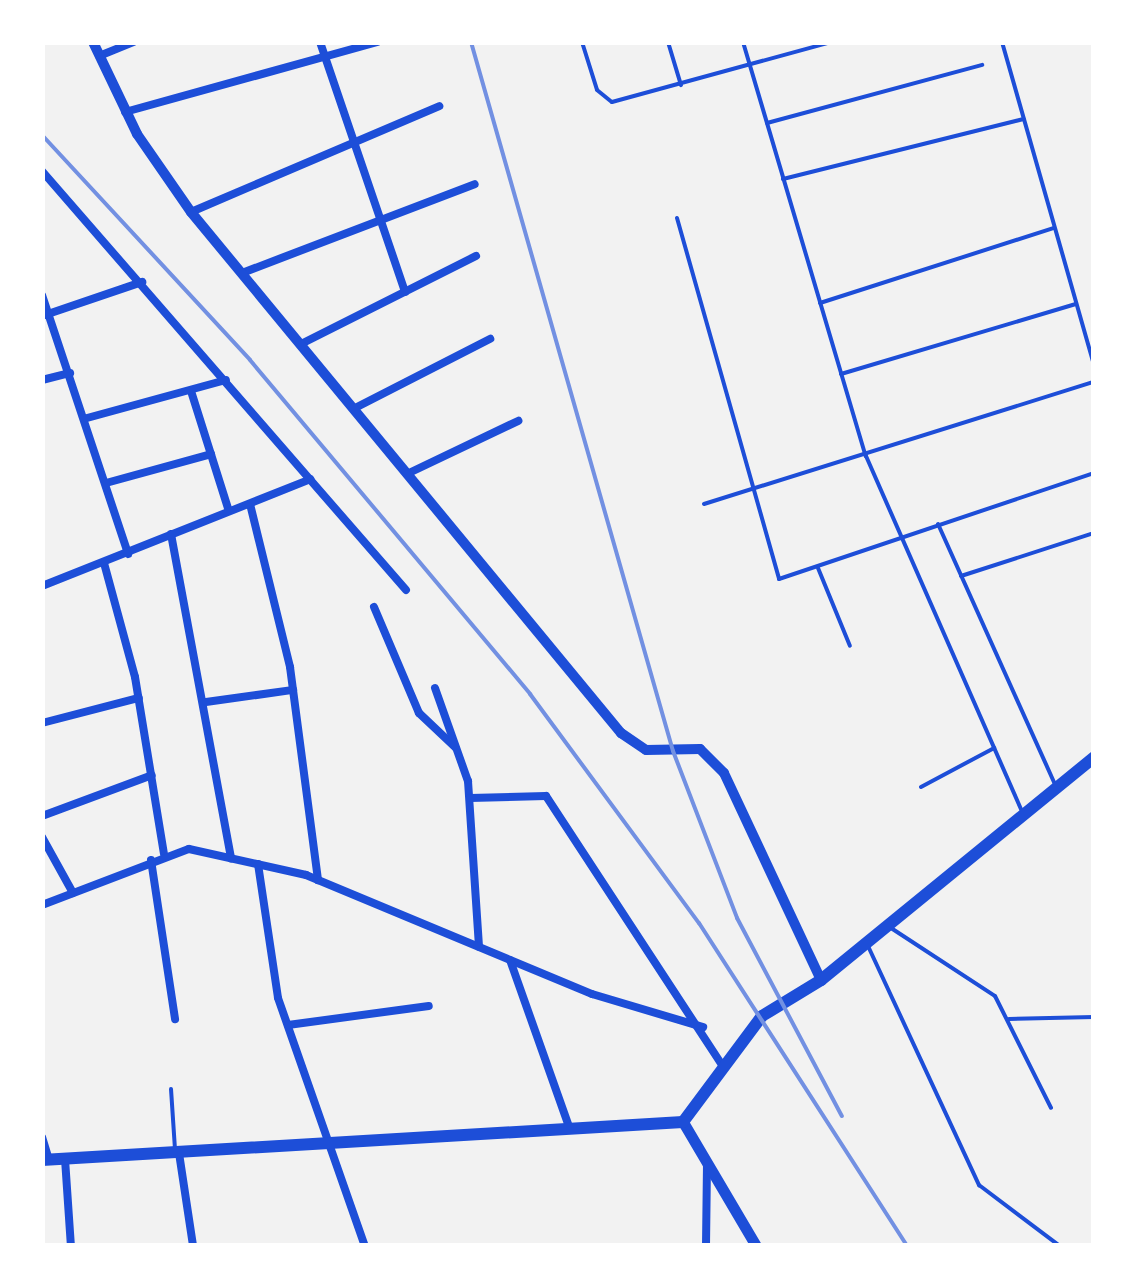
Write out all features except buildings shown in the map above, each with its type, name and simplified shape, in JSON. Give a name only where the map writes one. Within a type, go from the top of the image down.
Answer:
[{"type":"main road","points":[[46,1160],[683,1122],[762,1016],[821,980],[1094,757]]},
{"type":"main road","points":[[683,1122],[756,1246]]},
{"type":"street","points":[[93,42],[124,112],[191,212],[410,472],[621,734],[646,750],[700,749],[724,773],[821,980]]},
{"type":"street","points":[[98,56],[133,42]]},
{"type":"street","points":[[320,42],[405,292]]},
{"type":"street","points":[[124,112],[377,42]]},
{"type":"street","points":[[191,212],[352,136],[439,106]]},
{"type":"street","points":[[42,172],[142,282],[406,590]]},
{"type":"street","points":[[242,273],[378,215],[475,184]]},
{"type":"street","points":[[301,344],[476,256]]},
{"type":"street","points":[[45,315],[142,282]]},
{"type":"street","points":[[42,295],[45,315],[87,418],[128,554]]},
{"type":"street","points":[[355,408],[490,339]]},
{"type":"street","points":[[42,380],[70,373]]},
{"type":"street","points":[[87,418],[226,380]]},
{"type":"street","points":[[190,391],[228,508]]},
{"type":"street","points":[[410,472],[518,421]]},
{"type":"street","points":[[106,482],[211,454]]},
{"type":"street","points":[[42,586],[128,554],[228,508],[250,504],[310,479]]},
{"type":"street","points":[[250,504],[293,690],[318,880]]},
{"type":"street","points":[[171,534],[206,702],[231,858]]},
{"type":"street","points":[[104,563],[139,698],[164,854]]},
{"type":"street","points":[[374,607],[419,713],[458,749]]},
{"type":"street","points":[[435,688],[458,749],[470,798],[480,947]]},
{"type":"street","points":[[206,702],[293,690]]},
{"type":"street","points":[[42,723],[139,698]]},
{"type":"street","points":[[42,816],[152,776]]},
{"type":"street","points":[[470,798],[506,792],[516,803],[543,794],[703,1027],[724,1069]]},
{"type":"street","points":[[42,836],[73,893]]},
{"type":"street","points":[[42,905],[164,854],[231,858],[318,880],[510,960],[703,1027]]},
{"type":"street","points":[[151,860],[174,1019]]},
{"type":"street","points":[[258,864],[288,1026],[366,1246]]},
{"type":"street","points":[[510,960],[569,1127]]},
{"type":"street","points":[[288,1026],[428,1006]]},
{"type":"street","points":[[42,1137],[46,1160]]},
{"type":"street","points":[[177,1153],[193,1246]]},
{"type":"street","points":[[64,1159],[72,1246]]},
{"type":"street","points":[[706,1246],[707,1163]]},
{"type":"lane","points":[[582,42],[603,98],[681,85],[831,42]]},
{"type":"lane","points":[[668,42],[681,85]]},
{"type":"lane","points":[[743,42],[866,456],[1023,813]]},
{"type":"lane","points":[[1002,42],[1094,364]]},
{"type":"lane","points":[[767,123],[982,64]]},
{"type":"lane","points":[[783,180],[1024,119]]},
{"type":"lane","points":[[677,218],[776,575],[818,568],[1094,472]]},
{"type":"lane","points":[[820,303],[1053,228]]},
{"type":"lane","points":[[841,374],[1076,304]]},
{"type":"lane","points":[[704,504],[1093,383]]},
{"type":"lane","points":[[938,524],[1056,786]]},
{"type":"lane","points":[[962,576],[1094,533]]},
{"type":"lane","points":[[818,568],[850,646]]},
{"type":"lane","points":[[921,787],[994,748]]},
{"type":"lane","points":[[887,925],[984,987],[1009,1019],[1050,1108]]},
{"type":"lane","points":[[866,942],[979,1185],[1060,1246]]},
{"type":"lane","points":[[1009,1019],[1094,1017]]},
{"type":"lane","points":[[171,1089],[177,1153]]},
{"type":"railway","points":[[471,42],[673,751],[737,918],[842,1116]]},
{"type":"railway","points":[[42,135],[250,360],[530,694],[699,923],[907,1246]]}]
